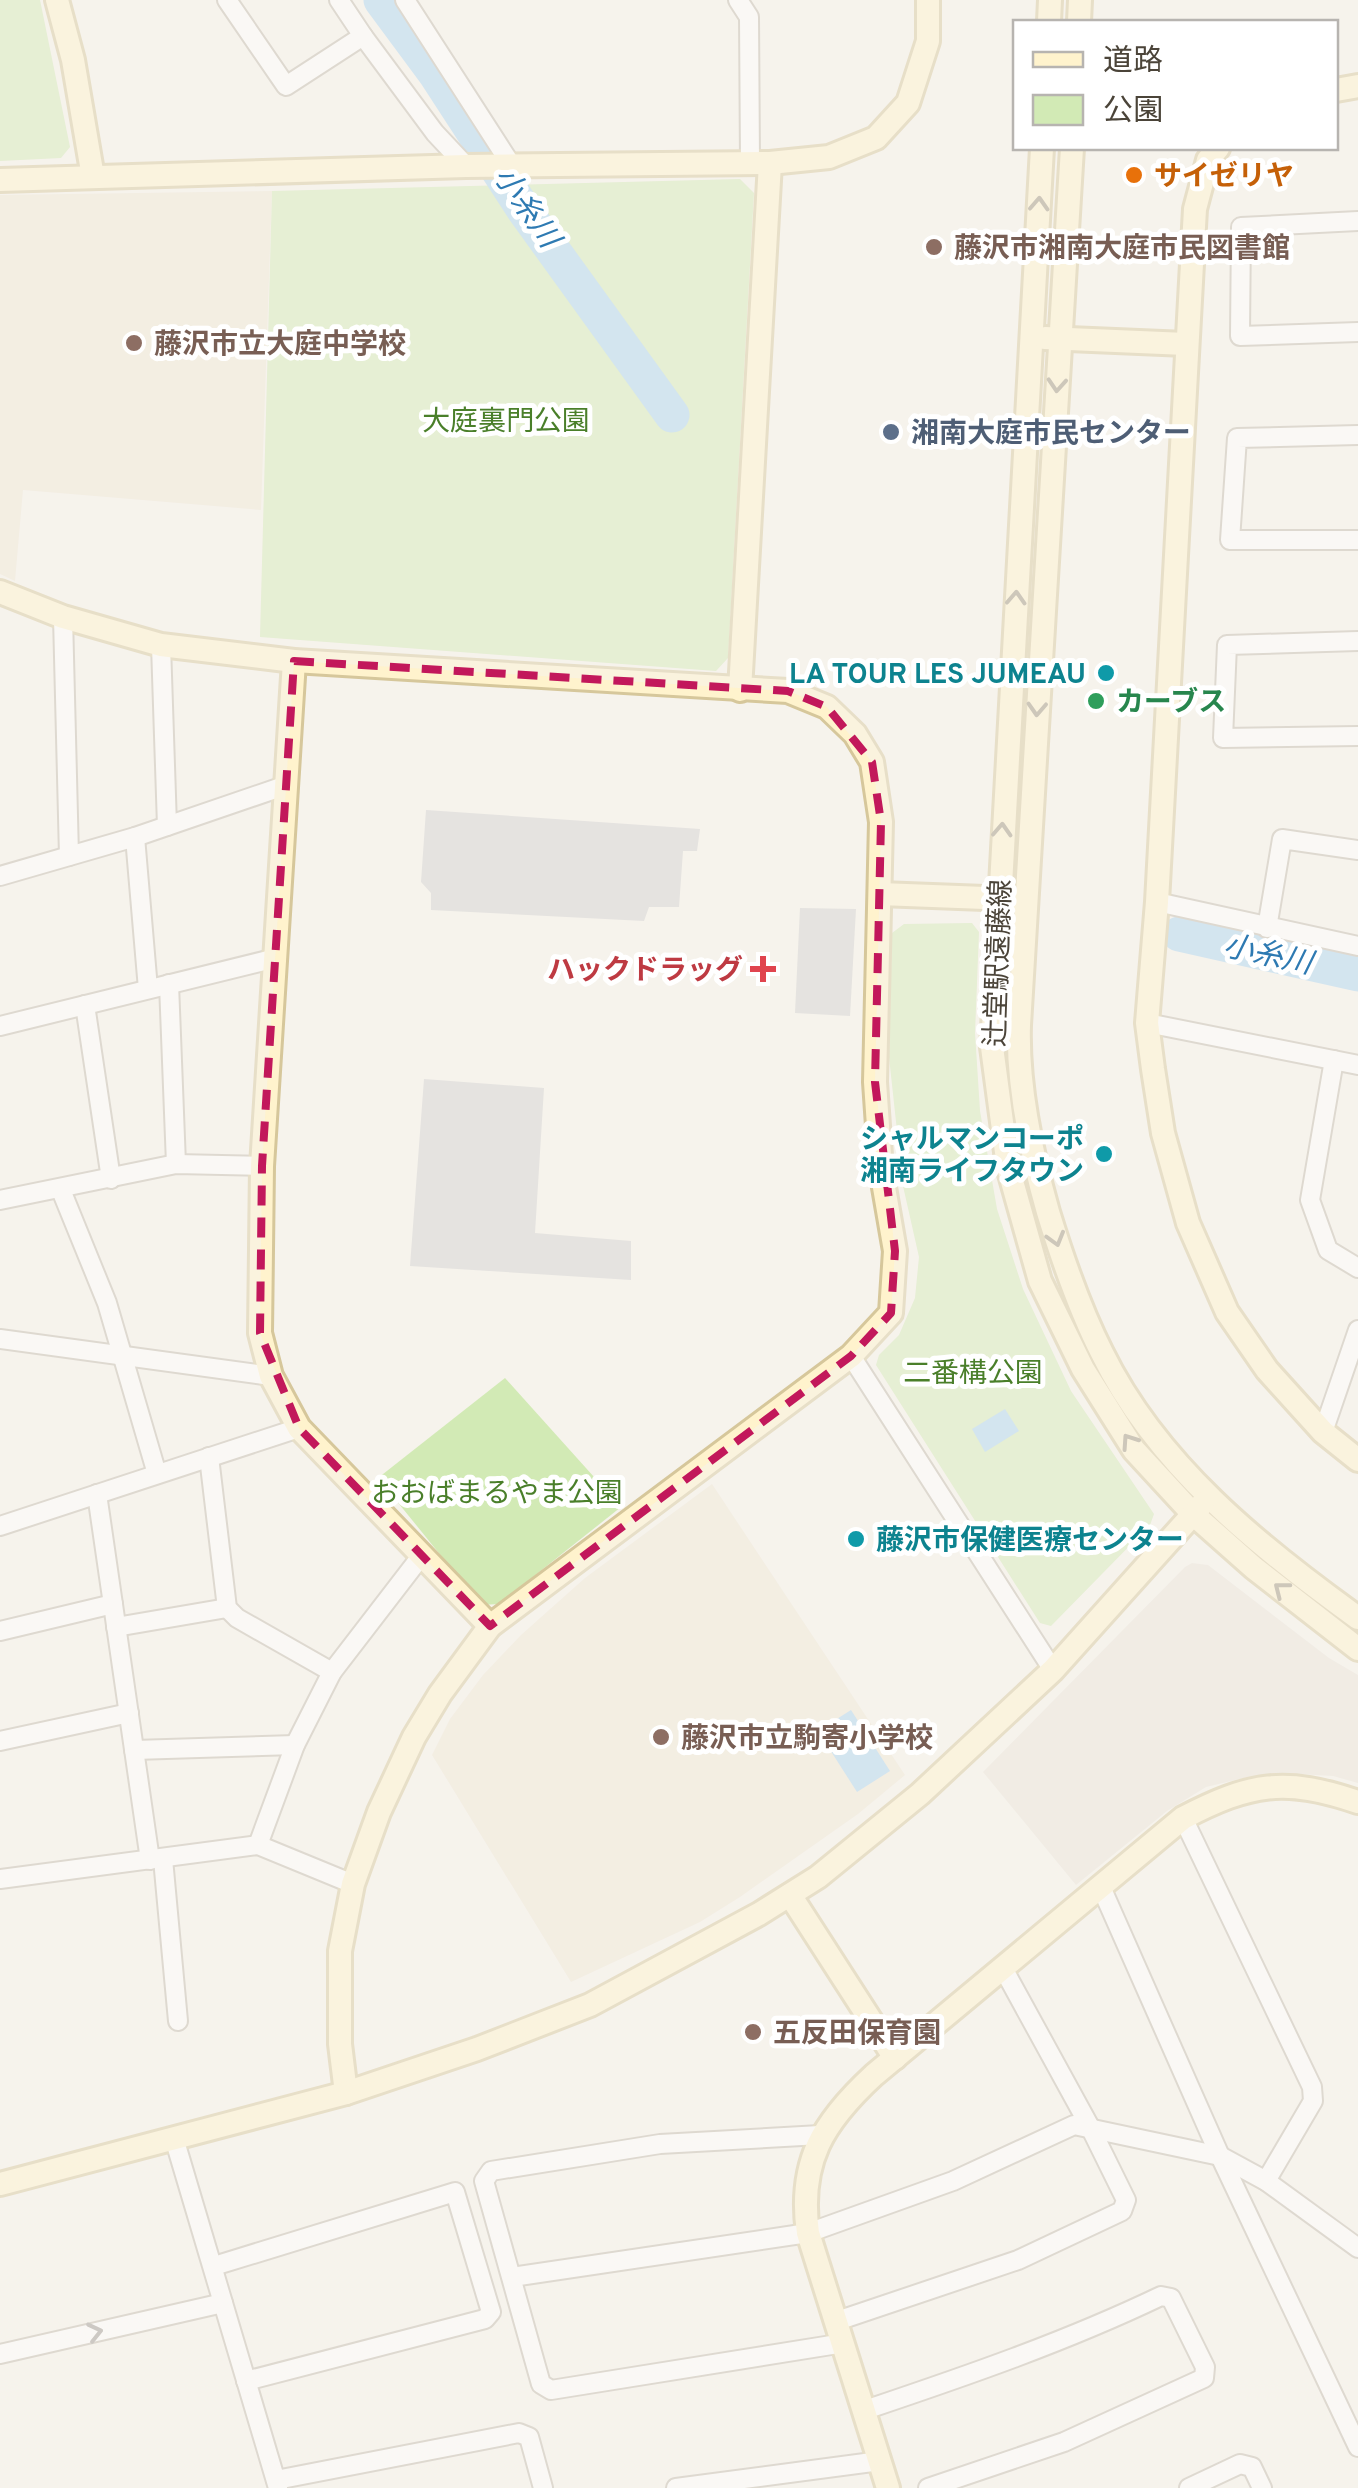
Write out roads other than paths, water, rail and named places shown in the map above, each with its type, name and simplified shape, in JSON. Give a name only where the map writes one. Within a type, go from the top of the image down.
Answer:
[{"type":"street","points":[[57,0],[73,60],[94,177]]},
{"type":"street","points":[[227,0],[286,86],[363,36]]},
{"type":"street","points":[[339,0],[435,132],[466,166]]},
{"type":"street","points":[[405,0],[512,166]]},
{"type":"street","points":[[738,0],[748,17],[760,162],[740,690]]},
{"type":"street","points":[[0,180],[760,162],[829,157],[876,138],[908,102],[928,42],[928,0]]},
{"type":"street","name":"辻堂駅遠藤線","points":[[1042,150],[992,1048],[1008,1166],[1040,1281],[1084,1370],[1134,1450],[1201,1505],[1358,1618]]},
{"type":"street","name":"辻堂駅遠藤線","points":[[1072,150],[1018,1044],[1033,1159],[1067,1276],[1103,1357],[1153,1435],[1201,1505],[1254,1568],[1358,1649]]},
{"type":"street","points":[[1216,150],[1208,160],[1195,209],[1147,1023],[1164,1134],[1188,1223],[1227,1312],[1267,1370],[1323,1432],[1358,1460]]},
{"type":"street","points":[[1358,220],[1241,227],[1240,336],[1358,332]]},
{"type":"street","points":[[1032,338],[1186,344]]},
{"type":"street","points":[[1358,435],[1237,438],[1230,540],[1358,540]]},
{"type":"street","points":[[0,592],[63,617],[161,645],[294,662],[788,692],[828,707],[856,734],[872,762],[881,822],[874,1082],[881,1170],[895,1251],[891,1313],[850,1356],[490,1626],[440,1694],[378,1812],[352,1884],[340,1951],[340,2044],[346,2093]]},
{"type":"street","points":[[63,617],[69,856]]},
{"type":"street","points":[[1358,641],[1227,645],[1223,738],[1358,736]]},
{"type":"street","points":[[161,645],[167,826]]},
{"type":"street","points":[[294,662],[262,1166],[260,1333],[270,1376],[298,1428],[490,1626]]},
{"type":"street","points":[[0,876],[287,785]]},
{"type":"street","points":[[135,836],[148,990]]},
{"type":"street","points":[[1267,928],[1282,839],[1358,850]]},
{"type":"street","points":[[880,894],[1026,900]]},
{"type":"street","points":[[1157,902],[1358,946]]},
{"type":"street","points":[[0,1026],[276,958]]},
{"type":"street","points":[[169,984],[176,1164]]},
{"type":"street","points":[[85,1005],[111,1179]]},
{"type":"street","points":[[1147,1023],[1358,1064]]},
{"type":"street","points":[[1334,1060],[1310,1200],[1328,1250],[1358,1268]]},
{"type":"street","points":[[0,1200],[176,1164],[262,1166]]},
{"type":"street","points":[[62,1190],[107,1303],[157,1474]]},
{"type":"street","points":[[1323,1432],[1358,1330]]},
{"type":"street","points":[[0,1339],[270,1376]]},
{"type":"street","points":[[850,1356],[1053,1670]]},
{"type":"street","points":[[0,1526],[298,1428]]},
{"type":"street","points":[[210,1457],[227,1608],[237,1618],[332,1672]]},
{"type":"street","points":[[97,1494],[178,2022]]},
{"type":"street","points":[[0,2184],[346,2093],[478,2049],[590,2005],[790,1896],[920,1794],[1053,1670],[1201,1505]]},
{"type":"street","points":[[258,1845],[295,1745],[332,1672],[422,1555]]},
{"type":"street","points":[[0,1631],[113,1604]]},
{"type":"street","points":[[116,1628],[227,1608]]},
{"type":"street","points":[[0,1742],[129,1714]]},
{"type":"street","points":[[134,1750],[295,1745]]},
{"type":"street","points":[[888,2488],[808,2233],[804,2206],[807,2175],[820,2135],[845,2102],[895,2058],[1183,1818],[1228,1795],[1294,1785],[1358,1802]]},
{"type":"street","points":[[1183,1818],[1312,2088],[1313,2101],[1266,2181]]},
{"type":"street","points":[[0,1879],[258,1845],[352,1884]]},
{"type":"street","points":[[1100,1887],[1220,2156],[1358,2447]]},
{"type":"street","points":[[790,1896],[895,2058]]},
{"type":"street","points":[[820,2135],[660,2144],[490,2171],[484,2182],[542,2384],[551,2390],[840,2332],[1018,2260],[1122,2212],[1126,2200],[1004,1970]]},
{"type":"street","points":[[512,2277],[808,2233],[952,2180],[1074,2125],[1220,2156],[1266,2181],[1358,2248]]},
{"type":"street","points":[[174,2138],[277,2484],[518,2433],[529,2437],[543,2488]]},
{"type":"street","points":[[214,2266],[455,2192],[491,2312],[485,2319],[246,2380]]},
{"type":"street","points":[[865,2410],[1026,2356],[1083,2334],[1161,2296],[1171,2298],[1204,2367],[1204,2378],[1064,2442],[928,2488]]},
{"type":"street","points":[[0,2354],[223,2303]]},
{"type":"street","points":[[676,2488],[880,2461]]},
{"type":"street","points":[[1189,2488],[1240,2464],[1252,2467],[1262,2488]]},
{"type":"water","points":[[1005,1409],[1019,1431],[985,1452],[972,1429]]},
{"type":"water","points":[[851,1710],[890,1771],[857,1792],[818,1731]]},
{"type":"waterway","name":"小糸川","points":[[381,0],[435,73],[524,210],[672,415]]},
{"type":"waterway","name":"小糸川","points":[[1179,934],[1358,974]]},
{"type":"place","name":"サイゼリヤ","points":[[1134,175]]},
{"type":"place","name":"藤沢市湘南大庭市民図書館","points":[[934,247]]},
{"type":"place","name":"藤沢市立大庭中学校","points":[[134,343]]},
{"type":"place","name":"湘南大庭市民センター","points":[[891,432]]},
{"type":"place","name":"LA TOUR LES JUMEAU","points":[[1106,673]]},
{"type":"place","name":"カーブス","points":[[1096,701]]},
{"type":"place","name":"ハックドラッグ","points":[[763,969]]},
{"type":"place","name":"シャルマンコーポ 湘南ライフタウン","points":[[1104,1154]]},
{"type":"place","name":"藤沢市保健医療センター","points":[[856,1539]]},
{"type":"place","name":"藤沢市立駒寄小学校","points":[[661,1737]]},
{"type":"place","name":"五反田保育園","points":[[753,2032]]},
{"type":"park label","name":"大庭裏門公園","points":[[506,420]]},
{"type":"park label","name":"二番構公園","points":[[973,1372]]},
{"type":"park label","name":"おおばまるやま公園","points":[[497,1492]]}]
